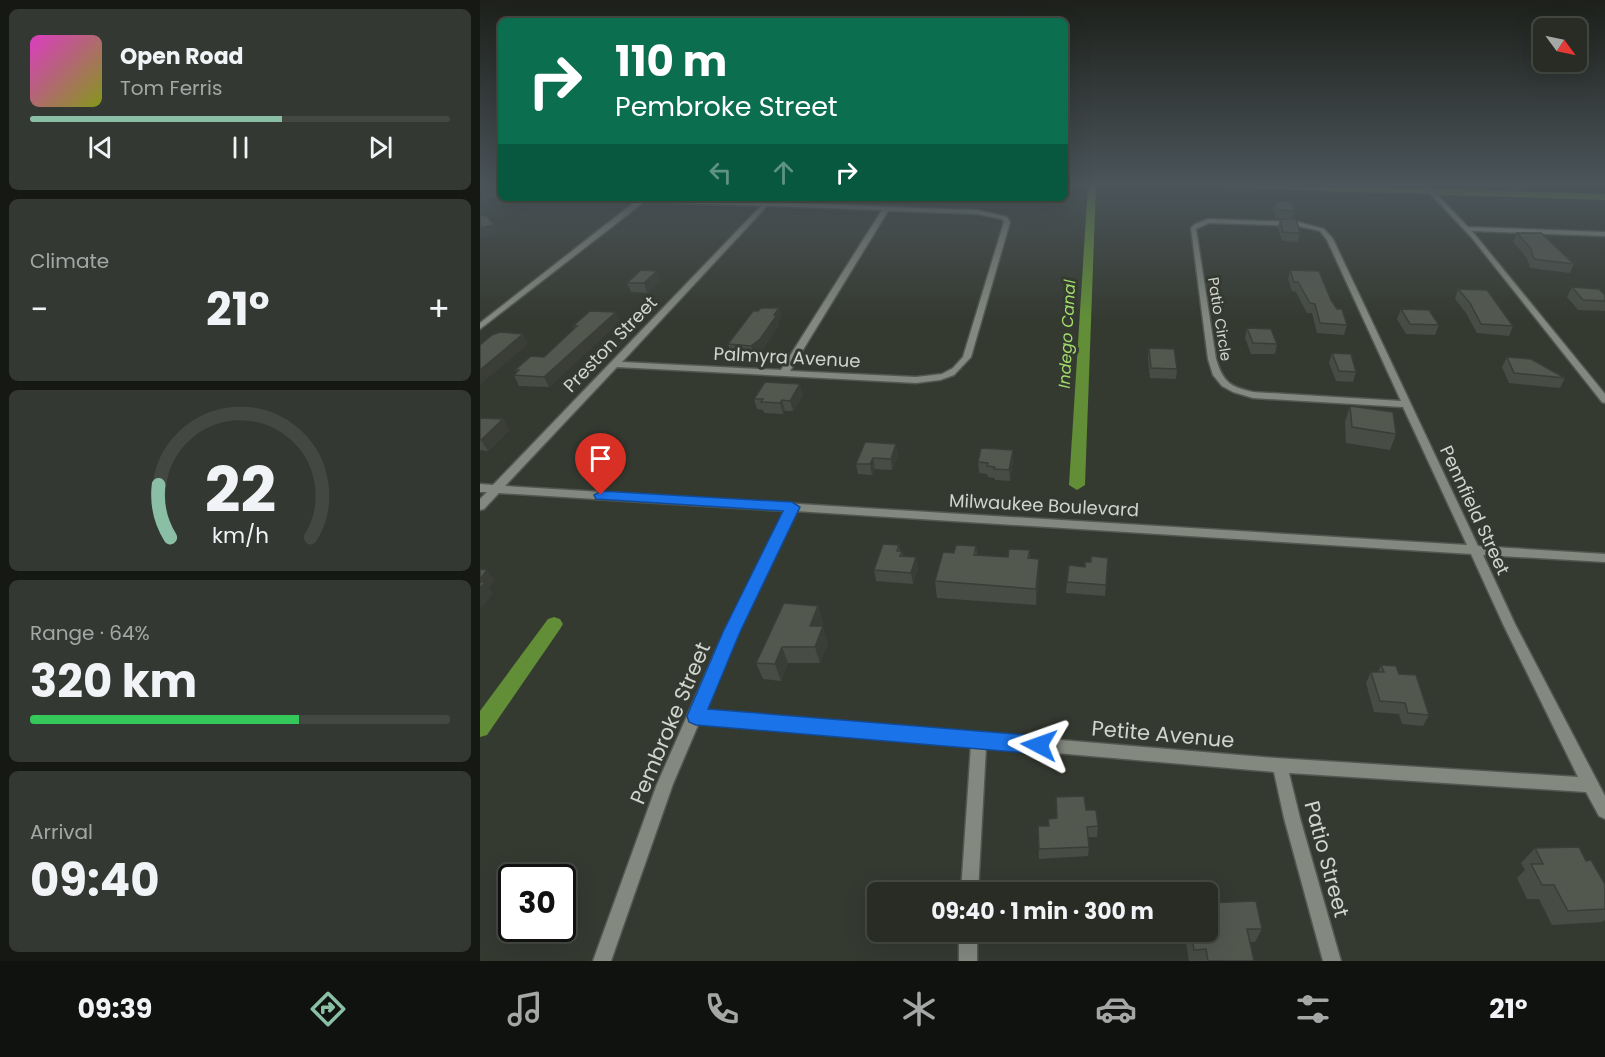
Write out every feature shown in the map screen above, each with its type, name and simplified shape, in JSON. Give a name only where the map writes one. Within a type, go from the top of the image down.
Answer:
[{"type":"street","points":[[480,327],[604,230]]},
{"type":"street","name":"Preston Street","points":[[480,506],[742,230]]},
{"type":"street","points":[[784,373],[873,230]]},
{"type":"street","name":"Palmyra Avenue","points":[[615,364],[916,380],[944,377],[956,372],[970,349],[1006,230]]},
{"type":"street","name":"Patio Circle","points":[[1194,230],[1215,374],[1224,385],[1253,395],[1406,404]]},
{"type":"street","name":"Pennfield Street","points":[[1322,230],[1330,239],[1509,624],[1605,811]]},
{"type":"street","points":[[1467,230],[1605,399]]},
{"type":"street","points":[[1490,230],[1605,234]]},
{"type":"street","name":"Milwaukee Boulevard","points":[[480,488],[1605,558]]},
{"type":"street","name":"Pembroke Street","points":[[602,961],[665,784],[724,648],[792,507]]},
{"type":"street","name":"Petite Avenue","points":[[696,716],[1203,758],[1280,767],[1491,782],[1590,785]]},
{"type":"street","points":[[970,882],[978,741]]},
{"type":"street","name":"Patio Street","points":[[1280,767],[1332,961]]},
{"type":"street","points":[[968,942],[968,961]]},
{"type":"building","points":[[1283,230],[1299,230],[1300,233],[1283,232]]},
{"type":"building","points":[[1517,233],[1541,233],[1574,264],[1534,259],[1531,249]]},
{"type":"building","points":[[641,270],[657,271],[644,283],[627,283]]},
{"type":"building","points":[[1290,270],[1319,271],[1331,300],[1337,309],[1342,309],[1347,325],[1320,323],[1315,304],[1310,303],[1298,282],[1294,282]]},
{"type":"building","points":[[1572,287],[1599,289],[1605,295],[1605,301],[1583,300]]},
{"type":"building","points":[[1458,289],[1487,290],[1513,326],[1481,324],[1470,303]]},
{"type":"building","points":[[761,308],[779,308],[774,315],[777,315],[760,339],[751,346],[728,344],[753,311]]},
{"type":"building","points":[[1401,309],[1429,310],[1439,325],[1410,324]]},
{"type":"building","points":[[590,311],[616,312],[544,377],[514,375],[519,370],[515,370],[531,356],[544,357]]},
{"type":"building","points":[[1247,328],[1271,329],[1277,344],[1253,343]]},
{"type":"building","points":[[500,332],[523,334],[480,370],[480,345],[492,335]]},
{"type":"building","points":[[1149,348],[1174,349],[1177,369],[1151,368]]},
{"type":"building","points":[[1332,353],[1351,354],[1356,372],[1339,371]]},
{"type":"building","points":[[1507,357],[1531,359],[1565,378],[1514,373]]},
{"type":"building","points":[[765,382],[800,384],[790,401],[761,402],[763,399],[754,399]]},
{"type":"building","points":[[1350,406],[1393,412],[1396,434],[1352,427]]},
{"type":"building","points":[[480,418],[503,419],[480,440]]},
{"type":"building","points":[[865,442],[896,444],[891,459],[873,458],[870,464],[856,464]]},
{"type":"building","points":[[981,448],[1013,450],[1009,470],[994,469],[995,467],[987,466],[988,463],[978,462]]},
{"type":"building","points":[[883,544],[899,545],[897,551],[902,551],[900,556],[916,557],[911,573],[874,570]]},
{"type":"building","points":[[956,545],[976,546],[974,555],[1008,557],[1009,549],[1030,550],[1028,558],[1039,559],[1036,589],[935,581],[943,552],[954,553]]},
{"type":"building","points":[[1091,556],[1108,558],[1106,585],[1067,582],[1069,565],[1085,567],[1085,562],[1091,562]]},
{"type":"building","points":[[480,569],[487,570],[480,579]]},
{"type":"building","points":[[784,603],[818,606],[810,626],[823,626],[815,647],[782,647],[775,664],[756,663]]},
{"type":"building","points":[[1381,665],[1396,666],[1399,674],[1416,675],[1429,715],[1408,713],[1405,703],[1380,701],[1371,672],[1384,672]]},
{"type":"building","points":[[1084,796],[1086,810],[1096,810],[1098,826],[1087,827],[1089,847],[1039,849],[1038,826],[1049,826],[1048,819],[1057,818],[1056,797]]},
{"type":"building","points":[[1579,847],[1586,861],[1591,860],[1605,884],[1605,909],[1568,911],[1554,885],[1542,885],[1531,864],[1543,864],[1535,848]]},
{"type":"building","points":[[1256,901],[1262,929],[1247,929],[1254,961],[1208,961],[1206,949],[1194,950],[1193,942],[1218,942],[1218,903]]},
{"type":"waterway","name":"Indego Canal","points":[[1077,485],[1090,230]]},
{"type":"waterway","points":[[480,728],[554,624]]},
{"type":"route","points":[[601,495],[792,507],[731,632],[696,716],[1039,745]]}]
